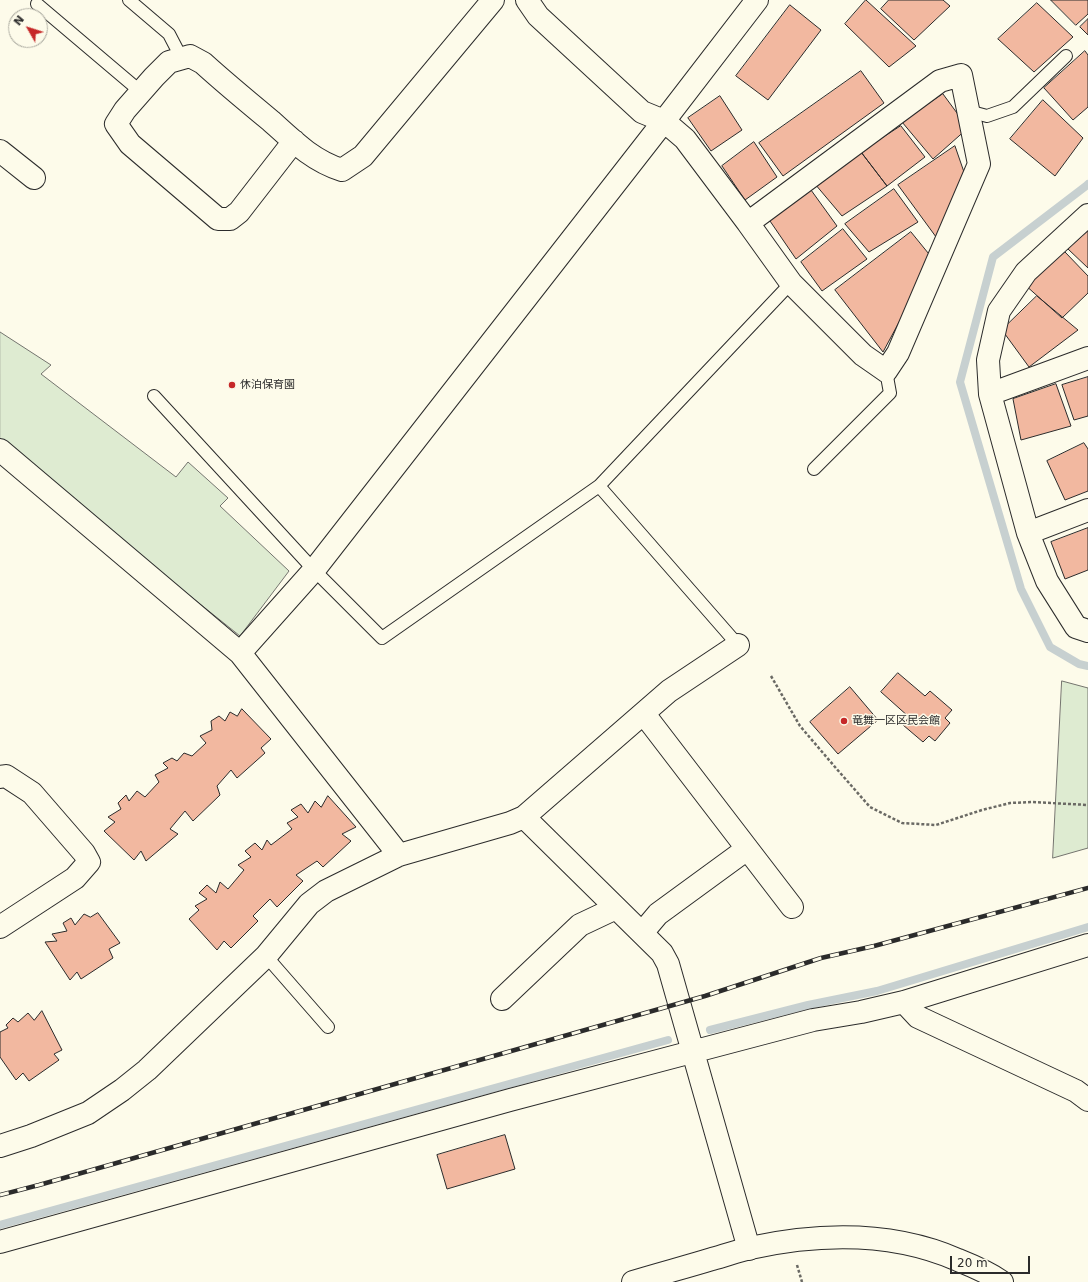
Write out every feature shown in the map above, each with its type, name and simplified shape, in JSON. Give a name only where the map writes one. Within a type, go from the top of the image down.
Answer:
[{"type":"street","points":[[294,141],[238,212],[230,219],[218,218],[130,144],[116,124],[125,110],[169,62],[190,56],[203,63],[294,141],[312,157],[328,166],[342,170],[363,156],[493,0]]},
{"type":"street","points":[[527,0],[538,16],[642,112],[664,121],[685,139],[791,283],[863,355],[886,371],[898,353],[979,164],[961,75],[940,81],[748,223]]},
{"type":"street","points":[[240,653],[314,570],[757,0]]},
{"type":"street","points":[[0,151],[34,178]]},
{"type":"street","points":[[1088,215],[1026,272],[999,311],[988,360],[990,394],[1028,533],[1047,581],[1076,627],[1088,631]]},
{"type":"street","points":[[990,394],[1088,358]]},
{"type":"street","points":[[0,450],[240,653],[399,855]]},
{"type":"street","points":[[1028,533],[1088,510]]},
{"type":"street","points":[[0,1146],[31,1136],[88,1113],[122,1090],[147,1070],[266,956],[309,904],[326,891],[399,855],[510,823],[524,817],[669,691],[738,645]]},
{"type":"street","points":[[644,714],[792,908]]},
{"type":"street","points":[[0,777],[6,776],[32,793],[84,852],[89,862],[75,878],[0,927]]},
{"type":"street","points":[[524,817],[662,953],[668,964],[749,1249]]},
{"type":"street","points":[[642,933],[658,914],[747,849]]},
{"type":"street","points":[[502,999],[580,925],[616,908]]},
{"type":"street","points":[[0,1242],[510,1100],[693,1053],[813,1020],[861,1012],[904,1002],[1088,945]]},
{"type":"street","points":[[904,1002],[918,1017],[1076,1091],[1088,1100]]},
{"type":"street","points":[[633,1282],[749,1249],[807,1239],[856,1237],[918,1245],[948,1255],[1002,1282]]},
{"type":"lane","points":[[128,0],[169,34],[182,59]]},
{"type":"lane","points":[[38,4],[141,92]]},
{"type":"lane","points":[[968,111],[987,116],[1013,107],[1066,56]]},
{"type":"lane","points":[[154,396],[314,570],[382,638],[599,486],[791,283]]},
{"type":"lane","points":[[814,469],[890,393],[886,371]]},
{"type":"lane","points":[[599,486],[738,645]]},
{"type":"lane","points":[[266,956],[328,1027]]},
{"type":"path","points":[[771,676],[800,726],[870,807],[902,823],[936,825],[982,810],[1010,803],[1032,802],[1088,805]]},
{"type":"path","points":[[796,1263],[802,1282]]},
{"type":"green space","points":[[0,332],[51,365],[41,374],[176,477],[188,462],[228,498],[220,506],[289,571],[240,636],[0,444]]},
{"type":"green space","points":[[1062,681],[1088,688],[1088,848],[1053,858]]},
{"type":"building","points":[[866,0],[916,46],[889,67],[845,24]]},
{"type":"building","points":[[889,0],[943,0],[950,6],[914,40],[881,9]]},
{"type":"building","points":[[1051,0],[1088,0],[1088,14],[1076,25]]},
{"type":"building","points":[[1037,3],[1073,37],[1034,72],[998,39]]},
{"type":"building","points":[[790,5],[821,30],[768,100],[736,76]]},
{"type":"building","points":[[1088,19],[1088,35],[1080,27]]},
{"type":"building","points":[[1085,51],[1088,55],[1088,107],[1073,120],[1044,88]]},
{"type":"building","points":[[861,71],[884,103],[783,176],[759,143]]},
{"type":"building","points":[[943,94],[968,128],[933,159],[902,122]]},
{"type":"building","points":[[720,96],[742,130],[711,151],[688,118]]},
{"type":"building","points":[[1043,100],[1083,138],[1055,176],[1010,139]]},
{"type":"building","points":[[901,126],[925,157],[887,186],[861,152]]},
{"type":"building","points":[[754,142],[777,177],[745,200],[722,166]]},
{"type":"building","points":[[955,146],[965,175],[939,241],[898,185]]},
{"type":"building","points":[[861,152],[887,186],[842,216],[815,184]]},
{"type":"building","points":[[894,189],[918,222],[869,252],[845,224]]},
{"type":"building","points":[[811,190],[837,226],[796,259],[770,221]]},
{"type":"building","points":[[843,229],[867,259],[822,291],[801,262]]},
{"type":"building","points":[[1088,231],[1088,268],[1068,249]]},
{"type":"building","points":[[911,232],[933,259],[883,352],[835,290]]},
{"type":"building","points":[[1065,252],[1088,276],[1088,293],[1062,318],[1024,284]]},
{"type":"building","points":[[1037,296],[1078,330],[1029,367],[1002,330]]},
{"type":"building","points":[[1088,377],[1088,416],[1074,420],[1062,385]]},
{"type":"building","points":[[1056,384],[1071,426],[1021,440],[1013,399]]},
{"type":"building","points":[[1084,443],[1088,449],[1088,491],[1065,500],[1047,461]]},
{"type":"building","points":[[1088,528],[1088,570],[1065,579],[1051,542]]},
{"type":"building","points":[[898,673],[925,696],[930,691],[952,710],[945,718],[950,723],[935,741],[929,736],[923,742],[903,725],[909,717],[881,692]]},
{"type":"building","name":"竜舞一区区民会館","points":[[850,687],[878,720],[838,754],[810,722]]},
{"type":"building","points":[[242,709],[271,739],[261,748],[265,753],[237,778],[231,770],[217,786],[220,795],[193,821],[185,811],[170,829],[178,834],[146,861],[141,851],[134,860],[104,831],[115,822],[108,817],[121,809],[118,803],[126,795],[129,801],[137,791],[145,797],[159,782],[155,775],[168,768],[163,763],[172,758],[177,761],[184,753],[192,756],[206,743],[200,736],[212,730],[211,721],[219,716],[225,721],[230,712],[237,716]]},
{"type":"building","points":[[328,796],[356,827],[342,834],[351,841],[323,867],[317,861],[296,875],[303,881],[277,907],[270,899],[253,916],[258,921],[231,948],[224,941],[217,950],[189,919],[199,910],[195,906],[207,899],[199,893],[207,885],[216,893],[220,882],[228,889],[244,870],[238,865],[251,857],[245,851],[255,843],[262,850],[267,840],[271,845],[292,829],[287,823],[298,817],[291,810],[301,804],[308,813],[315,801],[321,807]]},
{"type":"building","points":[[98,913],[120,943],[109,949],[113,958],[81,979],[77,972],[70,980],[45,942],[57,941],[52,934],[67,931],[63,923],[71,918],[75,925],[84,914],[90,917]]},
{"type":"building","points":[[42,1011],[62,1050],[54,1054],[59,1060],[29,1081],[23,1073],[16,1080],[0,1057],[0,1032],[8,1028],[6,1025],[13,1018],[18,1022],[28,1013],[34,1020]]},
{"type":"building","points":[[505,1135],[515,1169],[447,1189],[437,1155]]},
{"type":"waterway","points":[[1088,184],[993,257],[960,382],[1021,589],[1050,647],[1079,664],[1088,666]]},
{"type":"waterway","points":[[710,1030],[808,1005],[877,991],[1088,927]]},
{"type":"waterway","points":[[0,1225],[668,1040]]},
{"type":"railway","points":[[0,1195],[705,996],[821,958],[874,946],[1088,888]]},
{"type":"place","name":"休泊保育園","points":[[232,385]]},
{"type":"place","name":"竜舞一区区民会館","points":[[844,721]]}]
